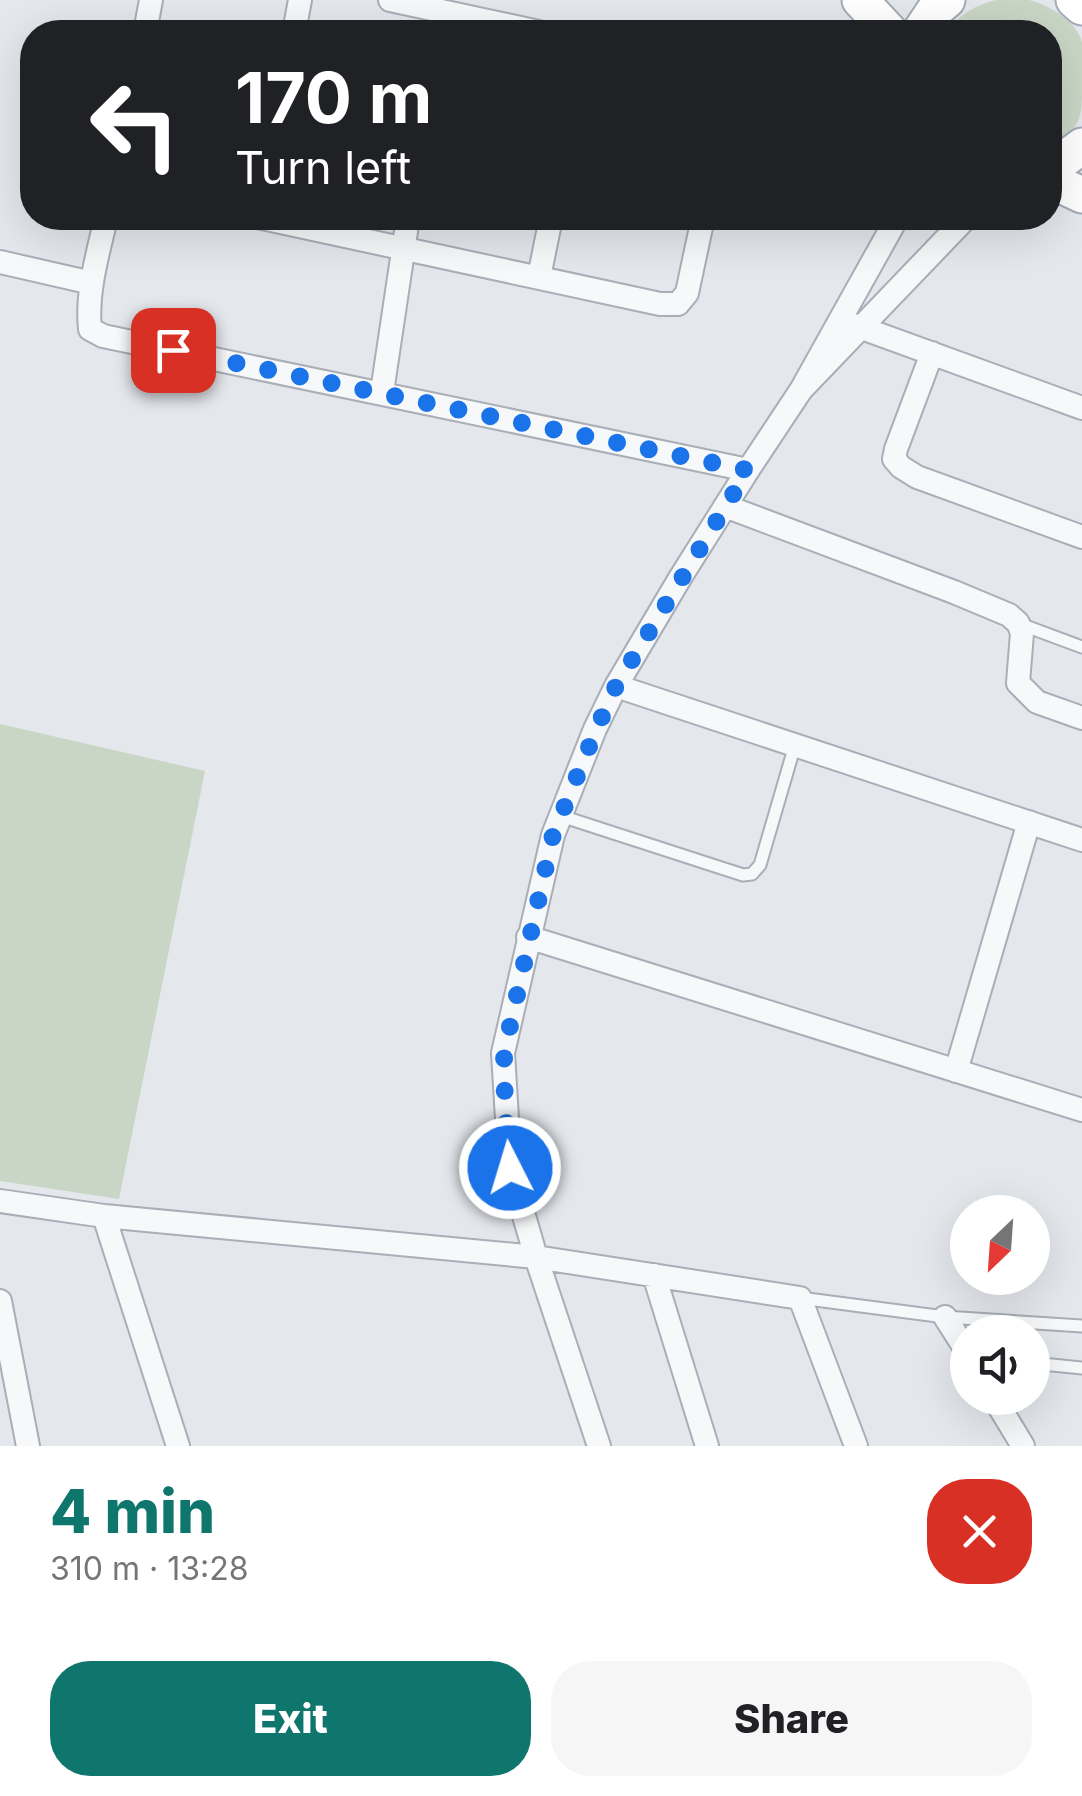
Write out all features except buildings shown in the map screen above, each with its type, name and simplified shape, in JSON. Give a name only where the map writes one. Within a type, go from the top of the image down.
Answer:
[{"type":"main road","points":[[860,0],[879,20]]},
{"type":"main road","points":[[928,20],[946,0]]},
{"type":"main road","points":[[1074,0],[1082,7]]},
{"type":"street","points":[[390,0],[441,20]]},
{"type":"street","points":[[103,230],[89,316],[90,329],[103,336],[748,470]]},
{"type":"street","points":[[318,230],[660,304],[678,304],[687,293],[700,230]]},
{"type":"street","points":[[382,392],[406,230]]},
{"type":"street","points":[[539,278],[549,230]]},
{"type":"street","points":[[851,324],[892,230]]},
{"type":"street","points":[[598,1446],[510,1168],[505,1110],[504,1053],[553,835],[616,686],[748,470],[851,324],[953,230]]},
{"type":"street","points":[[0,262],[92,283]]},
{"type":"street","points":[[851,324],[1082,408]]},
{"type":"street","points":[[932,354],[894,459],[916,477],[1082,538]]},
{"type":"street","points":[[726,506],[1009,614],[1022,634],[1018,684],[1036,702],[1082,718]]},
{"type":"street","points":[[616,686],[1082,840]]},
{"type":"street","points":[[956,1072],[1029,822]]},
{"type":"street","points":[[528,938],[956,1072],[1081,1107]]},
{"type":"street","points":[[0,1201],[104,1216],[536,1257],[800,1298],[856,1446]]},
{"type":"street","points":[[104,1216],[178,1446]]},
{"type":"street","points":[[654,1275],[708,1446]]},
{"type":"street","points":[[0,1301],[28,1446]]},
{"type":"street","points":[[945,1316],[950,1324]]},
{"type":"street","points":[[1004,1415],[1023,1446]]},
{"type":"lane","points":[[1018,623],[1082,646]]},
{"type":"lane","points":[[561,816],[752,874],[760,866],[795,746]]},
{"type":"lane","points":[[800,1298],[945,1316],[1082,1326]]},
{"type":"lane","points":[[1050,1365],[1082,1368]]},
{"type":"green space","points":[[997,0],[1029,0],[1045,5],[1075,28],[1082,43],[1080,114],[1074,128],[1062,139],[1062,20],[957,20]]},
{"type":"green space","points":[[0,724],[205,771],[119,1199],[0,1181]]},
{"type":"route","points":[[173,350],[748,470],[616,686],[553,835],[504,1053],[510,1168]]}]
